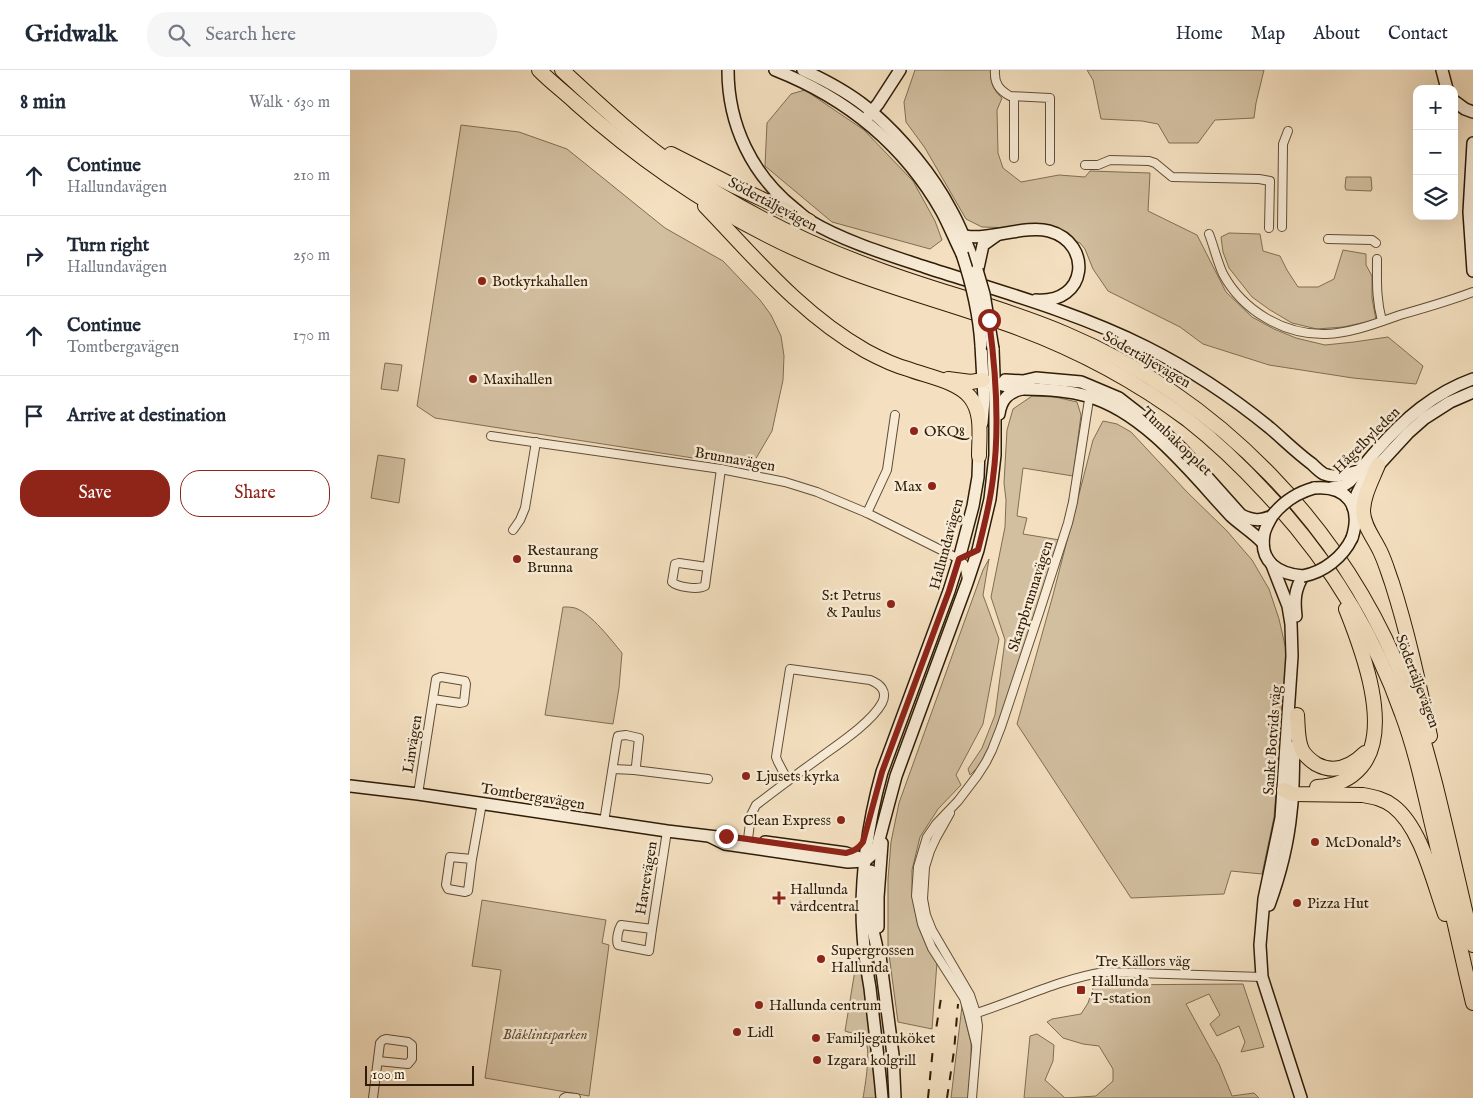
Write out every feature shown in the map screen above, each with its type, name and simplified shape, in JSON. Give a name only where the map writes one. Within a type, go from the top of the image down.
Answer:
[{"type":"highway","points":[[539,70],[626,145],[692,192],[770,236],[830,264],[1050,340],[1110,370],[1149,393],[1188,421],[1224,450],[1249,474],[1293,522],[1316,551],[1360,618],[1384,665],[1417,760],[1473,1003]]},
{"type":"highway","name":"Södertäljevägen","points":[[562,70],[634,134],[679,168],[725,198],[775,225],[834,252],[882,271],[1014,314],[1065,333],[1108,353],[1155,380],[1189,403],[1235,440],[1274,479],[1313,523],[1367,603],[1385,638],[1406,686],[1428,755],[1448,832],[1473,945]]},
{"type":"highway","points":[[634,134],[736,187],[809,221]]},
{"type":"highway","points":[[692,192],[794,298],[824,324],[866,351],[907,369],[959,388],[970,396],[976,406],[979,425],[979,456]]},
{"type":"highway","points":[[932,377],[971,382],[989,382]]},
{"type":"highway","points":[[1378,465],[1366,495],[1363,511],[1364,518],[1388,570],[1408,640],[1441,782],[1448,832]]},
{"type":"highway","points":[[1354,533],[1373,546],[1388,570]]},
{"type":"highway","points":[[1289,790],[1332,786],[1350,778],[1370,756],[1373,742],[1374,705],[1367,669],[1334,578]]},
{"type":"highway","points":[[1297,715],[1302,751],[1308,758],[1326,768],[1336,770],[1348,766],[1364,754],[1373,742]]},
{"type":"highway","points":[[1289,790],[1375,797],[1392,805],[1410,824],[1420,843],[1469,988]]},
{"type":"main road","points":[[728,70],[731,104],[742,142],[762,176],[784,201],[809,221],[893,256],[1103,328],[1147,348],[1204,380],[1236,402],[1324,474],[1338,476],[1359,471]]},
{"type":"main road","points":[[731,104],[732,79],[736,70]]},
{"type":"main road","name":"Hallundavägen","points":[[775,70],[813,87],[868,116],[916,157],[951,208],[964,236],[984,294],[993,349],[994,363],[984,399],[978,476],[973,506],[949,591],[882,772],[875,798],[862,899],[863,936],[882,1098]]},
{"type":"main road","name":"Hallundavägen","points":[[803,70],[847,93],[914,171],[942,212],[962,254],[975,296],[980,322],[981,345],[989,382],[995,453],[990,499],[968,583],[896,776],[876,851],[866,861]]},
{"type":"main road","points":[[868,116],[900,70]]},
{"type":"main road","points":[[1442,70],[1445,85]]},
{"type":"main road","points":[[1458,104],[1473,112]]},
{"type":"main road","points":[[1473,143],[1469,212],[1473,271]]},
{"type":"main road","points":[[950,228],[964,236],[997,235],[1029,230],[1049,231],[1063,237],[1078,256],[1079,265],[1076,283],[1063,296],[1054,299],[1022,299]]},
{"type":"main road","points":[[977,270],[982,245],[997,235]]},
{"type":"main road","name":"Tumbakopplet","points":[[994,363],[1003,374],[1080,382],[1090,391],[1143,426],[1173,454],[1231,516],[1254,533],[1263,543]]},
{"type":"main road","name":"Tumbakopplet","points":[[989,382],[1023,381],[1036,378]]},
{"type":"main road","name":"Hågelbyleden","points":[[1323,488],[1343,486],[1349,482],[1394,432],[1415,412],[1445,391],[1473,379]]},
{"type":"main road","name":"Tumbakopplet","points":[[989,382],[1024,389],[1106,391],[1136,410],[1168,436],[1241,515],[1253,520],[1267,522]]},
{"type":"main road","points":[[995,453],[1002,404],[1010,393],[1024,389]]},
{"type":"main road","name":"Hågelbyleden","points":[[1354,507],[1357,494],[1364,482],[1408,433],[1425,418],[1450,402],[1473,392]]},
{"type":"main road","points":[[1300,455],[1323,488]]},
{"type":"main road","points":[[1323,488],[1344,495],[1354,507],[1354,533],[1349,545],[1330,564],[1318,571],[1303,576],[1285,574],[1272,565],[1264,550],[1263,543],[1267,522],[1279,507],[1297,494],[1323,488]]},
{"type":"main road","name":"Sankt Botvids väg","points":[[1272,565],[1288,606],[1292,639],[1289,790]]},
{"type":"main road","name":"Sankt Botvids väg","points":[[1301,1098],[1262,977],[1260,945],[1264,919],[1264,899],[1289,790],[1297,715],[1298,650],[1294,601],[1298,584],[1303,576]]},
{"type":"main road","name":"Tomtbergavägen","points":[[350,786],[482,803],[711,837],[726,836],[747,843],[866,861]]},
{"type":"main road","points":[[862,899],[862,878],[860,872],[847,858],[863,842],[875,798]]},
{"type":"main road","name":"Hallundavägen","points":[[884,825],[878,897],[880,961],[893,1055],[895,1098]]},
{"type":"main road","name":"Hallundavägen","points":[[866,861],[871,869],[870,922],[880,961]]},
{"type":"street","points":[[994,70],[996,84],[1005,94],[1014,97],[1050,98],[1050,161]]},
{"type":"street","points":[[1014,97],[1014,158]]},
{"type":"street","points":[[1282,227],[1283,144],[1288,130]]},
{"type":"street","points":[[1085,165],[1098,165],[1110,160],[1149,161],[1155,163],[1172,177],[1270,181],[1269,228]]},
{"type":"street","points":[[1209,234],[1223,274],[1238,296],[1254,310],[1292,330],[1327,334],[1351,331],[1473,292]]},
{"type":"street","points":[[1328,239],[1372,240],[1376,243]]},
{"type":"street","points":[[1376,259],[1376,293],[1382,321]]},
{"type":"street","name":"Skarpbrunnavägen","points":[[972,1098],[978,1026],[973,1014],[970,995],[932,930],[926,915],[923,899],[925,866],[936,838],[958,801],[986,762],[998,735],[1063,539],[1073,502],[1090,391]]},
{"type":"street","points":[[866,513],[887,470],[896,415]]},
{"type":"street","name":"Brunnavägen","points":[[491,436],[721,470],[785,482],[866,513],[959,559]]},
{"type":"street","points":[[513,530],[525,508],[536,442]]},
{"type":"street","points":[[707,567],[674,564],[672,582],[675,585],[701,588],[705,586],[721,470]]},
{"type":"street","points":[[968,583],[966,569],[959,559],[978,550]]},
{"type":"street","points":[[747,843],[751,815],[756,805],[788,781],[863,724],[882,702],[884,695],[883,687],[870,680],[790,669],[776,757],[788,781]]},
{"type":"street","name":"Linvägen","points":[[418,794],[433,699],[436,680],[440,677],[465,681],[464,702],[433,699]]},
{"type":"street","points":[[604,822],[618,736],[626,735],[639,738],[634,770]]},
{"type":"street","points":[[613,769],[708,779]]},
{"type":"street","points":[[472,860],[450,857],[446,885],[448,889],[468,891],[482,803]]},
{"type":"street","name":"Havrevägen","points":[[652,929],[621,925],[617,943],[621,947],[649,951],[667,831]]},
{"type":"street","name":"Tre Källors väg","points":[[973,1014],[1066,981],[1105,972],[1262,977]]},
{"type":"street","points":[[373,1098],[380,1043],[383,1040],[408,1042],[412,1045],[412,1059],[408,1064],[378,1061]]},
{"type":"street","points":[[564,1098],[576,1098]]},
{"type":"green space","points":[[915,70],[991,70],[993,85],[996,92],[1002,98],[997,110],[998,153],[1003,168],[1021,182],[1059,175],[1085,177],[1090,171],[1150,173],[1148,211],[1197,235],[1226,292],[1252,317],[1296,338],[1325,345],[1388,337],[1423,366],[1416,384],[1353,378],[1269,365],[1203,344],[1180,327],[1108,291],[1093,269],[1085,249],[1080,243],[1040,224],[1015,228],[982,227],[966,219],[925,148],[906,122],[904,102]]},
{"type":"green space","points":[[1087,70],[1264,70],[1254,118],[1215,120],[1198,143],[1169,143],[1158,124],[1142,121],[1101,119],[1093,80]]},
{"type":"green space","points":[[805,90],[864,130],[913,181],[935,221],[942,240],[930,249],[832,222],[765,166],[767,123],[791,94]]},
{"type":"green space","points":[[461,125],[519,132],[567,149],[665,228],[723,261],[760,300],[771,315],[781,336],[784,356],[783,380],[772,431],[751,467],[435,418],[417,406]]},
{"type":"green space","points":[[1346,177],[1371,177],[1371,191],[1346,190]]},
{"type":"green space","points":[[1229,233],[1260,234],[1263,251],[1280,256],[1298,287],[1318,287],[1334,279],[1343,250],[1366,254],[1366,265],[1372,276],[1372,298],[1376,320],[1343,327],[1317,329],[1292,323],[1270,310],[1252,297],[1229,268],[1223,252],[1221,237]]},
{"type":"green space","points":[[385,363],[402,365],[398,391],[381,389]]},
{"type":"green space","points":[[1032,396],[1055,397],[1077,402],[1081,415],[1073,476],[1023,468],[1017,516],[1027,518],[1023,534],[1060,540],[985,760],[970,775],[968,769],[982,748],[995,715],[1005,640],[991,597],[1005,527],[1006,500],[1004,483],[1007,430],[1013,409]]},
{"type":"green space","points":[[1103,421],[1117,424],[1131,432],[1187,492],[1227,531],[1252,560],[1269,589],[1279,619],[1287,654],[1274,817],[1262,874],[1231,871],[1224,894],[1131,898],[1017,724],[1093,440]]},
{"type":"green space","points":[[378,455],[405,459],[399,503],[371,498]]},
{"type":"green space","points":[[989,559],[983,595],[999,639],[983,724],[956,775],[961,785],[938,809],[920,837],[912,870],[912,893],[917,921],[924,939],[937,962],[932,1029],[898,1022],[888,947],[888,879],[891,842],[899,803],[983,570]]},
{"type":"green space","points":[[563,607],[575,608],[588,615],[622,653],[613,724],[545,715]]},
{"type":"green space","name":"Blåklintsparken","points":[[482,900],[606,920],[602,943],[609,945],[589,1096],[485,1078],[501,970],[472,966]]},
{"type":"green space","points":[[859,957],[874,1055],[877,1098],[863,1098],[868,1049],[864,1038],[845,1031],[856,964]]},
{"type":"green space","points":[[1243,984],[1264,1047],[1241,1052],[1245,1042],[1239,1026],[1217,1036],[1210,1024],[1220,1015],[1209,994],[1186,1004],[1219,1064],[1232,1096],[1254,1093],[1259,1098],[1065,1098],[1096,1096],[1113,1081],[1113,1069],[1099,1046],[1083,1044],[1063,1038],[1047,1022],[1052,1019],[1081,1014],[1088,1003],[1094,985]]},
{"type":"green space","points":[[962,1006],[971,1043],[969,1098],[951,1098]]},
{"type":"green space","points":[[1037,1034],[1054,1045],[1053,1061],[1045,1080],[1065,1098],[1024,1098],[1030,1036]]},
{"type":"railway","points":[[928,1098],[933,1048],[942,992]]},
{"type":"railway","points":[[947,1098],[958,1004]]},
{"type":"place","name":"Botkyrkahallen","points":[[482,281]]},
{"type":"place","name":"Maxihallen","points":[[473,379]]},
{"type":"place","name":"OKQ8","points":[[914,431]]},
{"type":"place","name":"Max","points":[[932,486]]},
{"type":"place","name":"Restaurang Brunna","points":[[517,559]]},
{"type":"place","name":"S:t Petrus & Paulus","points":[[891,604]]},
{"type":"place","name":"Ljusets kyrka","points":[[746,776]]},
{"type":"place","name":"Clean Express","points":[[841,820]]},
{"type":"place","name":"McDonald's","points":[[1315,842]]},
{"type":"place","name":"Hallunda vårdcentral","points":[[779,898]]},
{"type":"place","name":"Pizza Hut","points":[[1297,903]]},
{"type":"place","name":"Supergrossen Hallunda","points":[[821,959]]},
{"type":"place","name":"Hallunda T-station","points":[[1081,990]]},
{"type":"place","name":"Hallunda centrum","points":[[759,1005]]},
{"type":"place","name":"Lidl","points":[[737,1032]]},
{"type":"place","name":"Familjegatuköket","points":[[816,1038]]},
{"type":"place","name":"Izgara kolgrill","points":[[817,1060]]},
{"type":"route","points":[[726,836],[846,853],[859,848],[863,842],[882,772],[959,559],[969,556],[978,550],[986,519],[993,478],[996,416],[993,349],[989,320]]}]
